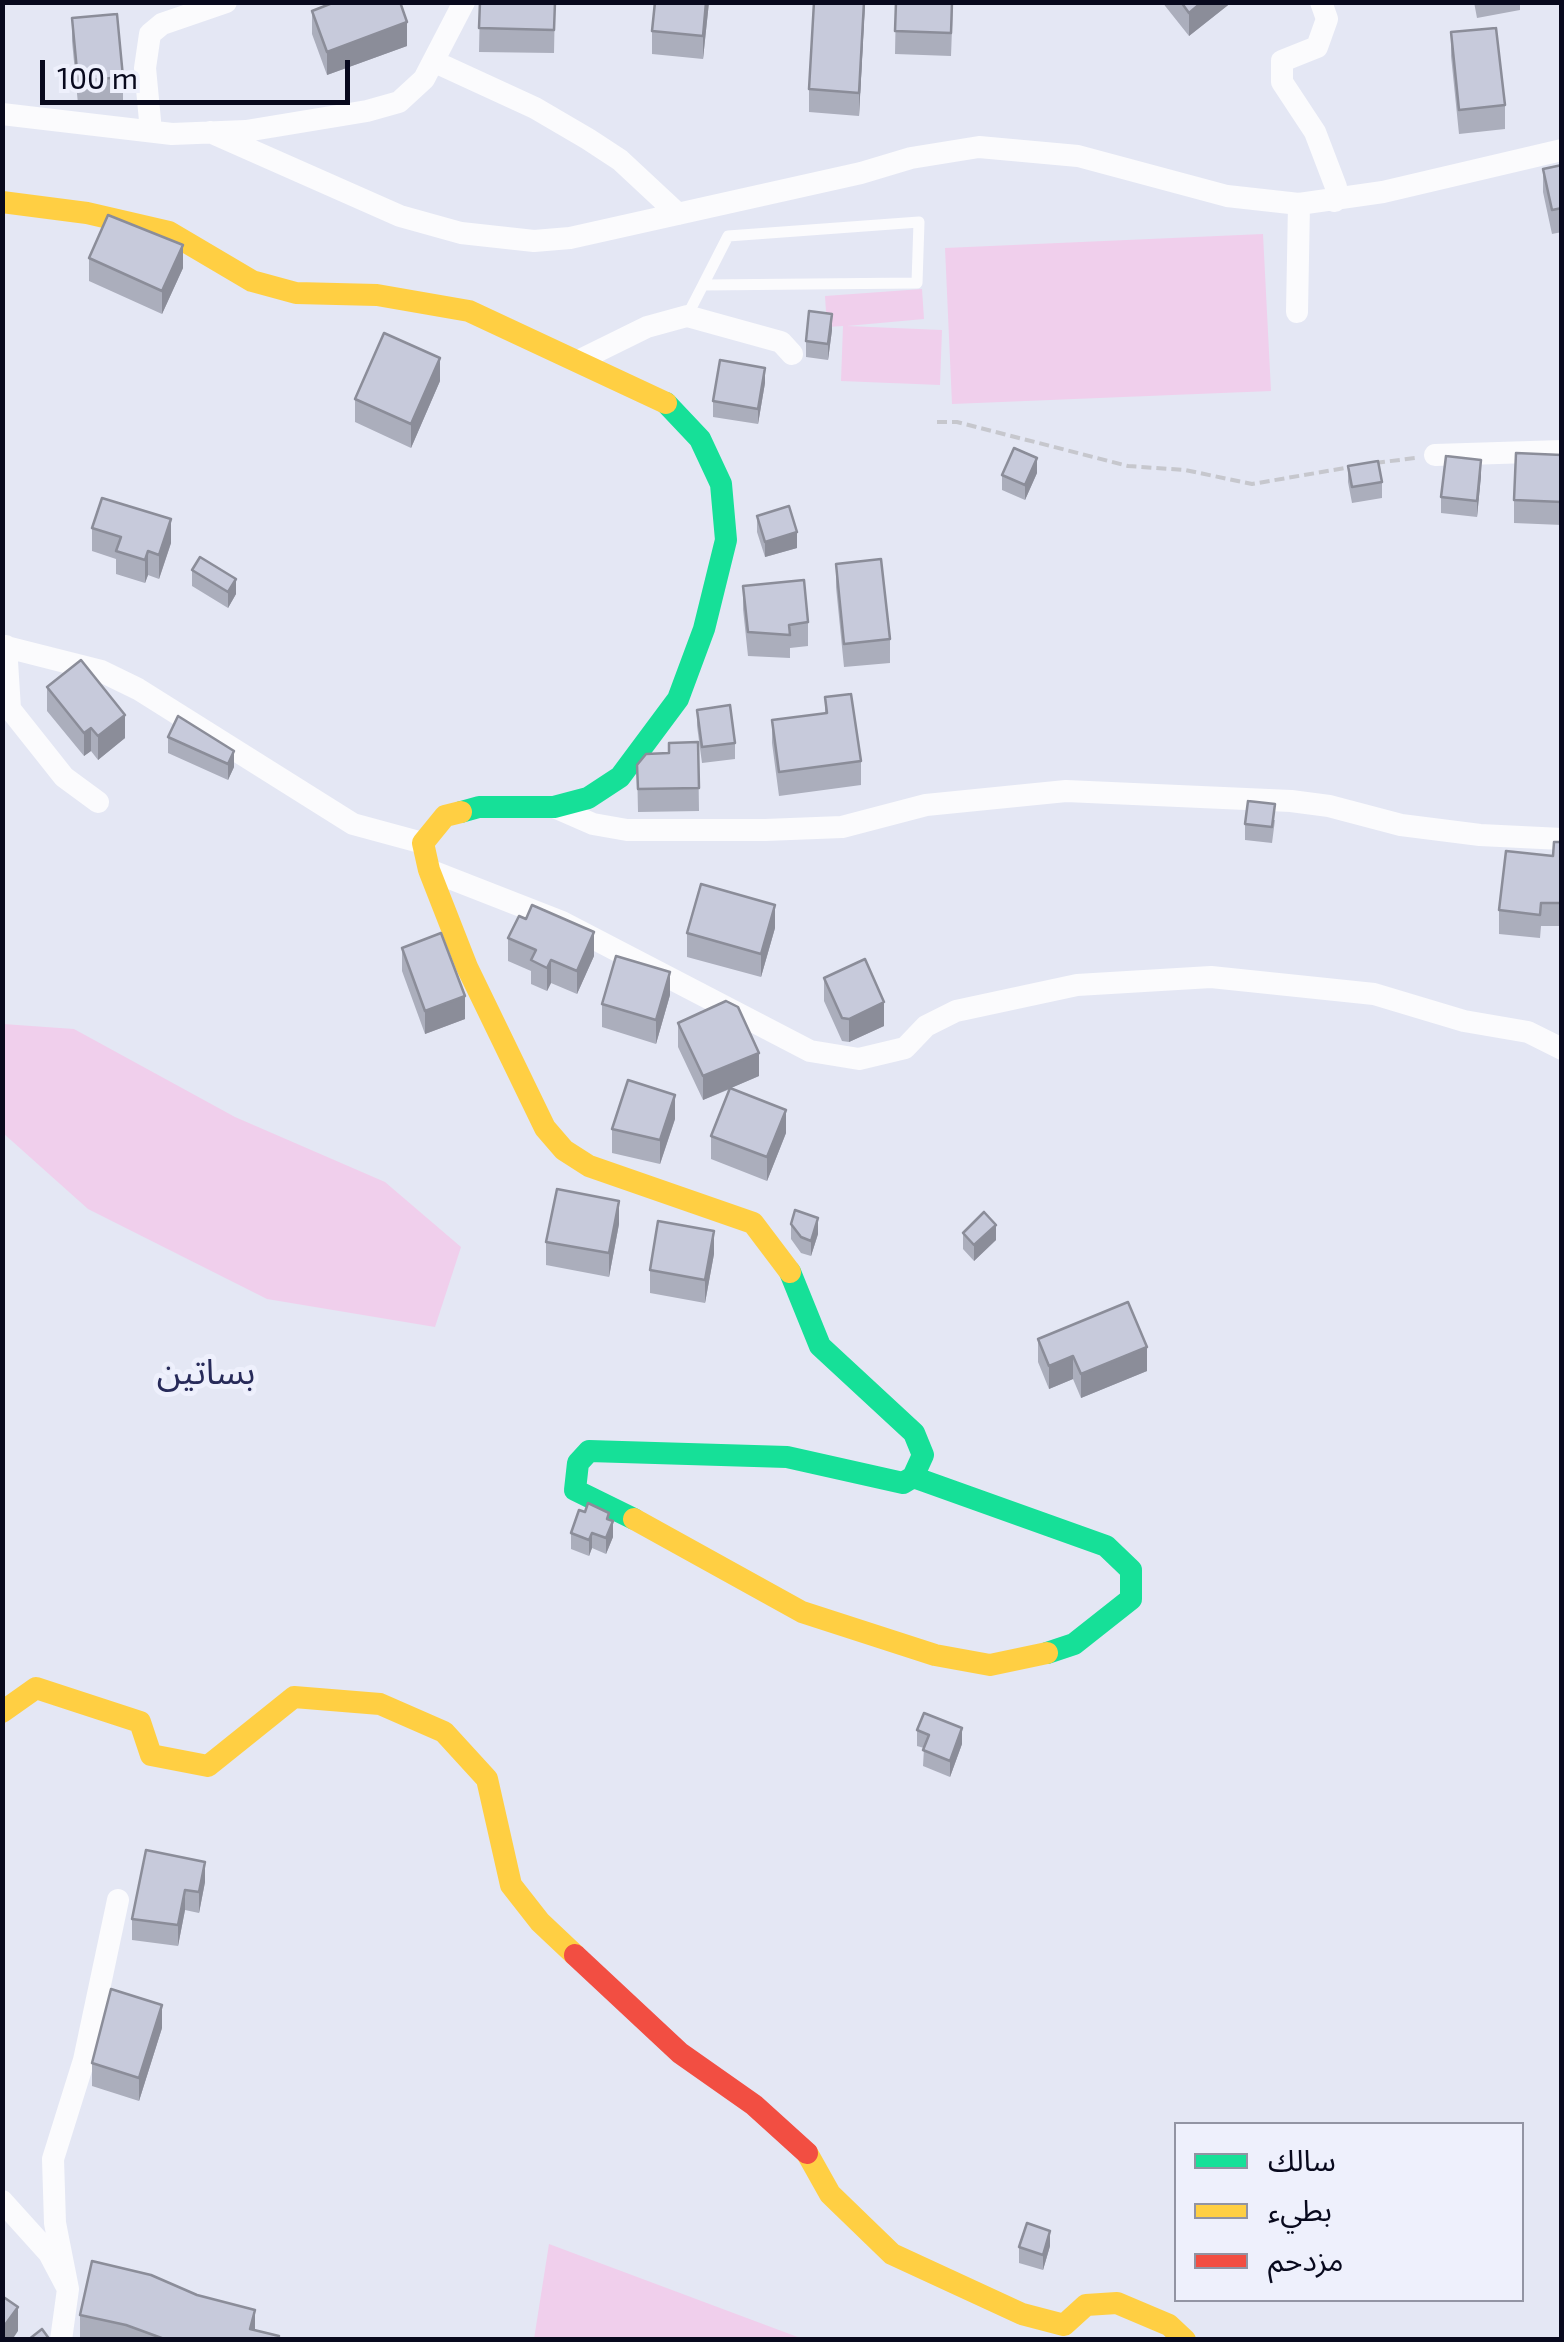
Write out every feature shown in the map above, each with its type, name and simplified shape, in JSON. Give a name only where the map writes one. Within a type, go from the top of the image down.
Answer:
[{"type":"street","points":[[151,131],[145,68],[150,34],[162,24],[226,2]]},
{"type":"street","points":[[2,114],[151,131],[210,132],[282,126],[399,102],[435,62],[464,2]]},
{"type":"street","points":[[1320,2],[1327,20],[1317,47],[1282,61],[1282,82],[1315,132],[1336,186],[1336,202]]},
{"type":"street","points":[[435,62],[535,108],[588,138],[633,170],[678,214]]},
{"type":"street","points":[[210,132],[400,216],[461,234],[552,240],[910,158],[979,147],[1048,150],[1108,162],[1227,196],[1299,204],[1336,202],[1562,150]]},
{"type":"street","points":[[2,202],[104,216],[169,232],[252,281],[296,293],[377,295],[469,311],[633,384],[686,420],[721,484],[727,522],[704,629],[670,712],[620,777],[588,798],[554,807],[479,807],[458,812],[433,827],[423,843],[428,870],[467,967],[545,1128],[564,1150],[589,1166],[753,1223],[789,1270],[820,1346],[914,1434],[923,1456],[912,1477],[892,1482],[787,1457],[620,1449],[589,1452],[578,1463],[573,1477],[575,1490],[584,1498],[670,1536],[802,1612],[935,1655],[990,1664],[1033,1658],[1074,1644],[1131,1598],[1131,1570],[1106,1546],[912,1477]]},
{"type":"street","points":[[1297,312],[1299,204]]},
{"type":"street","points":[[580,360],[647,327],[687,316],[781,342],[792,354]]},
{"type":"street","points":[[1435,455],[1562,451]]},
{"type":"street","points":[[98,802],[64,777],[10,709],[4,646],[101,671],[138,689],[353,824],[423,843]]},
{"type":"street","points":[[554,807],[593,824],[627,830],[765,830],[842,827],[926,805],[1066,791],[1291,801],[1328,806],[1401,825],[1480,836],[1562,839]]},
{"type":"street","points":[[428,870],[562,922],[810,1051],[859,1059],[904,1048],[926,1026],[956,1012],[1077,984],[1211,977],[1374,994],[1464,1021],[1528,1032],[1562,1049]]},
{"type":"street","points":[[2,1712],[36,1688],[140,1722],[151,1756],[208,1766],[294,1697],[380,1704],[444,1732],[488,1779],[511,1886],[540,1922],[680,2053],[754,2104],[807,2153],[830,2194],[892,2254],[1022,2314],[1064,2325],[1086,2305],[1116,2303],[1169,2326],[1185,2340]]},
{"type":"street","points":[[61,2340],[68,2290],[55,2223],[53,2159],[84,2060],[118,1900]]},
{"type":"street","points":[[2,2201],[48,2254],[68,2290]]},
{"type":"lane","points":[[687,316],[728,236],[920,222],[917,283],[704,284]]},
{"type":"path","points":[[937,422],[957,422],[1128,466],[1184,470],[1252,484],[1435,455]]},
{"type":"shaded area","points":[[1263,234],[1271,391],[952,404],[945,248]]},
{"type":"shaded area","points":[[922,289],[924,319],[847,326],[942,330],[940,385],[841,381],[843,326],[827,327],[825,296]]},
{"type":"shaded area","points":[[3,1024],[74,1029],[235,1117],[385,1182],[461,1247],[435,1327],[267,1299],[88,1209],[3,1133]]},
{"type":"shaded area","points":[[549,2244],[803,2339],[534,2339]]},
{"type":"building","points":[[335,2],[400,2],[407,22],[327,52],[312,11]]},
{"type":"building","points":[[480,2],[555,2],[554,30],[479,28]]},
{"type":"building","points":[[655,2],[706,2],[703,36],[652,31]]},
{"type":"building","points":[[814,2],[864,2],[859,93],[809,89]]},
{"type":"building","points":[[896,2],[952,2],[951,33],[895,31]]},
{"type":"building","points":[[1181,2],[1202,2],[1189,13]]},
{"type":"building","points":[[117,14],[123,77],[78,81],[72,18]]},
{"type":"building","points":[[1496,28],[1505,105],[1459,110],[1451,32]]},
{"type":"building","points":[[1562,165],[1562,208],[1552,210],[1543,169]]},
{"type":"building","points":[[108,215],[183,245],[162,291],[89,258]]},
{"type":"building","points":[[809,311],[832,314],[828,344],[806,341]]},
{"type":"building","points":[[384,333],[440,358],[411,424],[355,399]]},
{"type":"building","points":[[720,360],[765,368],[758,409],[713,401]]},
{"type":"building","points":[[1014,448],[1037,458],[1025,485],[1002,475]]},
{"type":"building","points":[[1516,453],[1562,455],[1562,502],[1514,500]]},
{"type":"building","points":[[1446,456],[1481,460],[1477,501],[1441,497]]},
{"type":"building","points":[[1378,461],[1382,482],[1352,487],[1348,466]]},
{"type":"building","points":[[102,498],[171,519],[159,555],[148,551],[145,560],[116,551],[121,537],[92,528]]},
{"type":"building","points":[[789,506],[797,532],[765,542],[757,516]]},
{"type":"building","points":[[200,557],[236,579],[228,592],[192,570]]},
{"type":"building","points":[[881,559],[890,639],[844,644],[836,564]]},
{"type":"building","points":[[804,580],[808,622],[789,625],[790,635],[748,632],[743,586]]},
{"type":"building","points":[[81,660],[125,715],[98,736],[91,728],[84,733],[47,687]]},
{"type":"building","points":[[851,694],[861,761],[779,772],[772,720],[827,713],[825,697]]},
{"type":"building","points":[[730,705],[735,743],[702,747],[697,710]]},
{"type":"building","points":[[178,716],[234,751],[228,764],[168,737]]},
{"type":"building","points":[[698,742],[699,788],[638,789],[637,765],[646,754],[669,753],[669,743]]},
{"type":"building","points":[[1248,801],[1275,804],[1272,827],[1245,824]]},
{"type":"building","points":[[1554,842],[1562,842],[1562,903],[1541,903],[1540,915],[1499,910],[1506,851],[1553,856]]},
{"type":"building","points":[[701,884],[775,905],[761,954],[687,933]]},
{"type":"building","points":[[532,905],[594,932],[577,971],[551,960],[547,968],[531,960],[536,950],[508,938],[519,916],[526,919]]},
{"type":"building","points":[[441,933],[465,996],[425,1011],[402,948]]},
{"type":"building","points":[[616,956],[670,972],[656,1020],[602,1004]]},
{"type":"building","points":[[865,959],[884,1002],[849,1019],[842,1018],[824,978]]},
{"type":"building","points":[[726,1001],[738,1007],[759,1053],[703,1076],[678,1023]]},
{"type":"building","points":[[628,1080],[675,1095],[660,1140],[612,1129]]},
{"type":"building","points":[[730,1088],[786,1110],[767,1157],[711,1136]]},
{"type":"building","points":[[557,1189],[619,1201],[609,1253],[546,1242]]},
{"type":"building","points":[[795,1210],[818,1218],[811,1241],[801,1237],[791,1224]]},
{"type":"building","points":[[984,1212],[996,1225],[974,1245],[963,1233]]},
{"type":"building","points":[[658,1221],[714,1231],[705,1280],[650,1270]]},
{"type":"building","points":[[1128,1302],[1147,1347],[1081,1374],[1073,1356],[1049,1366],[1038,1339]]},
{"type":"building","points":[[588,1503],[609,1513],[607,1519],[613,1521],[606,1538],[592,1533],[589,1540],[571,1533],[579,1510],[585,1512]]},
{"type":"building","points":[[924,1713],[962,1728],[950,1761],[923,1750],[929,1735],[917,1730]]},
{"type":"building","points":[[146,1850],[205,1862],[199,1892],[185,1890],[178,1925],[132,1919]]},
{"type":"building","points":[[111,1989],[162,2005],[139,2078],[92,2063]]},
{"type":"building","points":[[1027,2223],[1050,2231],[1043,2255],[1019,2247]]},
{"type":"building","points":[[92,2261],[151,2275],[197,2295],[255,2310],[250,2329],[279,2336],[278,2340],[167,2340],[126,2325],[80,2315]]},
{"type":"building","points":[[2,2296],[18,2307],[2,2329]]},
{"type":"building","points":[[42,2329],[50,2340],[28,2340]]},
{"type":"traffic: fast","points":[[461,812],[479,807],[554,807],[588,798],[620,777],[678,699],[704,629],[726,540],[721,484],[700,439],[666,403]]},
{"type":"traffic: fast","points":[[634,1519],[575,1490],[578,1463],[589,1451],[787,1457],[903,1483],[913,1477],[923,1455],[914,1433],[820,1346],[790,1272]]},
{"type":"traffic: fast","points":[[913,1477],[1106,1546],[1131,1570],[1131,1599],[1074,1644],[1047,1653]]},
{"type":"traffic: slow","points":[[2,202],[87,213],[169,232],[252,281],[296,293],[377,295],[469,311],[666,403]]},
{"type":"traffic: slow","points":[[461,812],[445,816],[423,843],[429,870],[467,967],[545,1128],[564,1150],[589,1166],[753,1223],[790,1272]]},
{"type":"traffic: slow","points":[[634,1519],[802,1612],[935,1655],[990,1665],[1047,1653]]},
{"type":"traffic: slow","points":[[2,1712],[36,1688],[140,1722],[151,1755],[208,1766],[294,1697],[380,1704],[444,1732],[487,1779],[511,1885],[540,1922],[575,1955]]},
{"type":"traffic: slow","points":[[807,2153],[830,2194],[892,2254],[1022,2314],[1064,2325],[1086,2305],[1117,2303],[1169,2325],[1185,2340]]},
{"type":"traffic: jam","points":[[575,1955],[680,2053],[754,2105],[807,2153]]},
{"type":"district","name":"بساتين","points":[[206,1372]]}]
